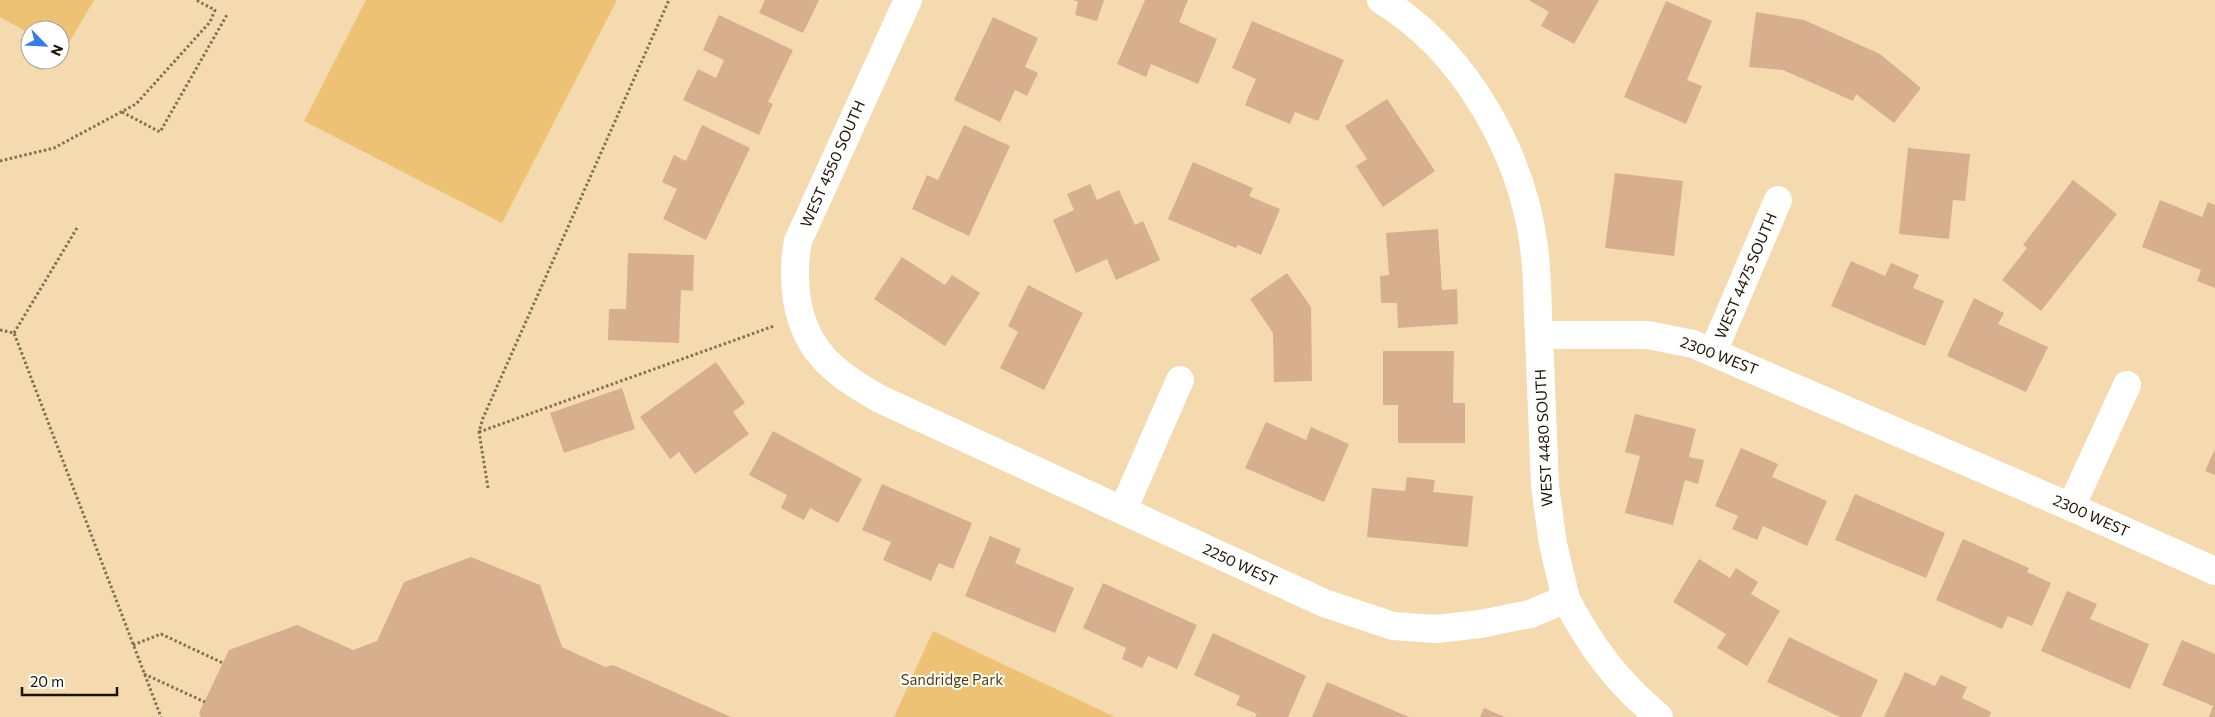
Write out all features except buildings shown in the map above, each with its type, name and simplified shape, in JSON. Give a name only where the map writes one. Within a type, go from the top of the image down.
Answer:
[{"type":"street","name":"WEST 4550 SOUTH","points":[[808,335],[797,299],[794,280],[794,261],[798,241],[908,0]]},
{"type":"street","points":[[1381,0],[1429,37],[1456,68],[1499,133],[1514,164],[1526,206],[1534,248],[1539,335]]},
{"type":"street","name":"WEST 4475 SOUTH","points":[[1714,352],[1778,200]]},
{"type":"street","name":"2250 WEST","points":[[808,335],[821,355],[838,371],[858,387],[880,400],[1324,603],[1393,626],[1436,629],[1480,624],[1530,614],[1566,599]]},
{"type":"street","name":"2300 WEST","points":[[1539,335],[1648,335],[1672,338],[1714,352],[2215,571]]},
{"type":"street","name":"WEST 4480 SOUTH","points":[[1539,335],[1544,486],[1553,544],[1566,599]]},
{"type":"street","points":[[1123,510],[1180,380]]},
{"type":"street","points":[[2071,507],[2127,385]]},
{"type":"street","points":[[1566,599],[1581,628],[1613,674],[1659,717]]},
{"type":"path","points":[[0,161],[54,148],[136,104],[210,22],[215,10],[196,0]]},
{"type":"path","points":[[488,488],[479,432],[487,409],[669,0]]},
{"type":"path","points":[[122,112],[160,132],[228,13]]},
{"type":"path","points":[[14,333],[78,228]]},
{"type":"path","points":[[479,432],[778,324]]},
{"type":"path","points":[[0,330],[14,333]]},
{"type":"path","points":[[14,333],[160,717]]},
{"type":"path","points":[[133,645],[161,634],[223,663]]},
{"type":"path","points":[[144,674],[205,702]]},
{"type":"green space","points":[[0,0],[94,0],[70,41],[70,20],[20,20],[20,28],[0,17]]},
{"type":"green space","points":[[366,0],[617,0],[502,223],[304,121]]},
{"type":"green space","name":"Sandridge Park","points":[[933,631],[1115,717],[894,717]]}]
